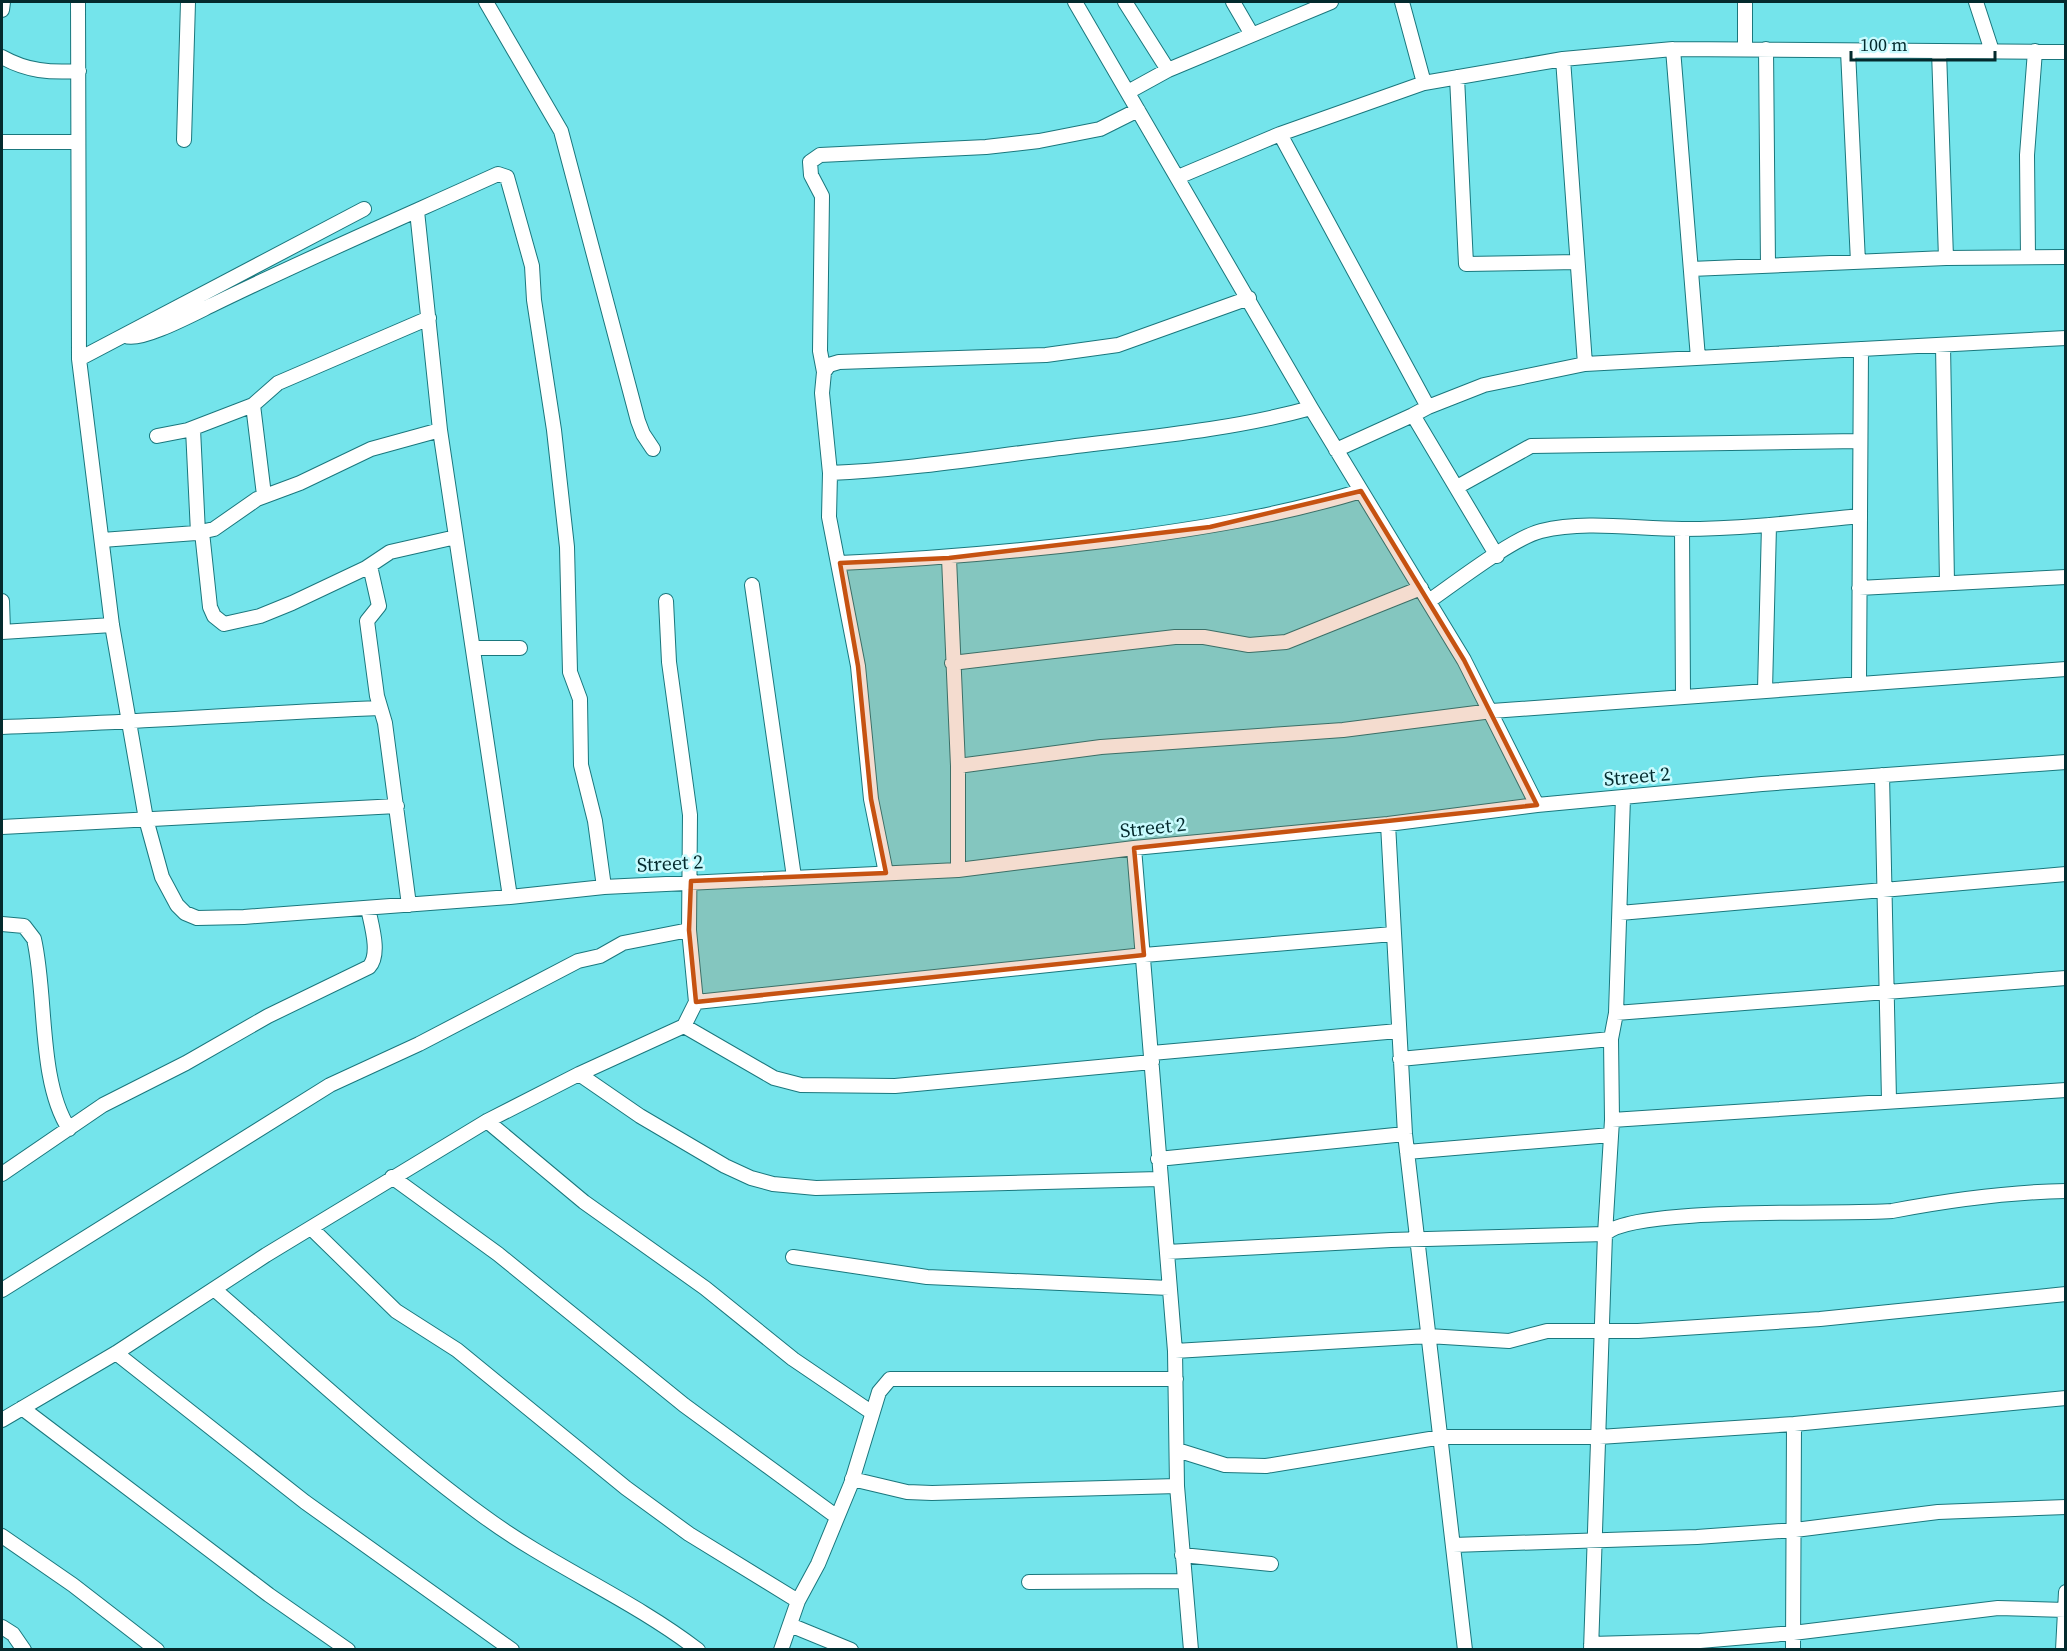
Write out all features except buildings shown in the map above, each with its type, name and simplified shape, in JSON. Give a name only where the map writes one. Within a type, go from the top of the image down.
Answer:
[{"type":"street","points":[[2,10],[3,2]]},
{"type":"street","name":"Street 2","points":[[78,2],[80,359],[112,625],[146,819],[162,877],[177,905],[197,918],[244,917],[410,905],[691,881],[958,870],[1134,848],[1388,824],[1537,805],[1882,775],[2066,762]]},
{"type":"street","points":[[184,140],[188,2]]},
{"type":"street","points":[[486,2],[561,131],[638,421],[653,449]]},
{"type":"street","points":[[1075,2],[1311,408],[1429,601],[1492,711],[1537,805]]},
{"type":"street","points":[[1125,2],[1168,70]]},
{"type":"street","points":[[1233,2],[1251,33]]},
{"type":"street","points":[[1128,92],[1168,70],[1251,33],[1331,2]]},
{"type":"street","points":[[1402,2],[1424,83]]},
{"type":"street","points":[[1745,2],[1745,48]]},
{"type":"street","points":[[1976,2],[1992,51]]},
{"type":"street","points":[[1673,49],[1698,358]]},
{"type":"street","points":[[1178,177],[1280,134],[1424,83],[1563,59],[1673,49],[2066,52]]},
{"type":"street","points":[[1766,49],[1768,265]]},
{"type":"street","points":[[1848,51],[1858,262]]},
{"type":"street","points":[[1939,51],[1946,258]]},
{"type":"street","points":[[2028,257],[2027,155],[2035,51]]},
{"type":"street","points":[[2,57],[21,68],[53,73],[79,71]]},
{"type":"street","points":[[1563,59],[1585,364]]},
{"type":"street","points":[[1457,77],[1466,264],[1578,262]]},
{"type":"street","points":[[886,873],[871,799],[858,666],[840,563],[829,516],[830,473],[822,393],[824,372],[820,351],[822,196],[811,175],[810,162],[820,154],[986,147],[1078,135],[1100,129],[1138,110]]},
{"type":"street","points":[[1280,134],[1428,407]]},
{"type":"street","points":[[2,141],[78,142]]},
{"type":"street","points":[[126,336],[139,337],[170,325],[498,174],[504,175],[509,180],[532,266],[534,300],[554,430],[567,547],[570,672],[580,699],[581,765],[595,821],[604,887]]},
{"type":"street","points":[[80,359],[364,210]]},
{"type":"street","points":[[417,211],[440,430],[474,648],[486,753],[510,897]]},
{"type":"street","points":[[1691,269],[1946,258],[2066,257]]},
{"type":"street","points":[[824,372],[829,365],[839,362],[1034,356],[1118,345],[1249,298]]},
{"type":"street","points":[[157,436],[193,429],[253,405],[278,383],[429,318]]},
{"type":"street","points":[[1336,450],[1428,407],[1484,385],[1585,364],[2066,338]]},
{"type":"street","points":[[1942,345],[1947,582]]},
{"type":"street","points":[[1859,683],[1861,349]]},
{"type":"street","points":[[253,405],[264,495]]},
{"type":"street","points":[[830,473],[877,470],[1142,438],[1277,416],[1311,408]]},
{"type":"street","points":[[1413,415],[1497,556]]},
{"type":"street","points":[[193,429],[200,532],[210,607],[214,616],[224,624],[260,616],[292,603],[370,566],[390,552],[456,537]]},
{"type":"street","points":[[102,540],[214,529],[244,506],[264,495],[300,483],[371,449],[440,430]]},
{"type":"street","points":[[1457,487],[1531,446],[1859,441]]},
{"type":"street","points":[[840,563],[949,558],[1210,527],[1303,509],[1361,491]]},
{"type":"street","points":[[1429,601],[1540,531],[1608,526],[1683,529],[1769,525],[1860,516]]},
{"type":"street","points":[[1765,690],[1769,525]]},
{"type":"street","points":[[1683,529],[1683,696]]},
{"type":"street","points":[[949,558],[958,766],[958,870]]},
{"type":"street","points":[[370,566],[379,606],[367,621],[397,806],[410,905]]},
{"type":"street","points":[[1859,588],[2066,577]]},
{"type":"street","points":[[752,585],[794,877]]},
{"type":"street","points":[[952,663],[1175,637],[1204,636],[1249,645],[1286,642],[1421,588]]},
{"type":"street","points":[[2,601],[2,632],[112,625]]},
{"type":"street","points":[[2,1420],[116,1353],[392,1177],[487,1121],[579,1074],[684,1026],[696,1002],[689,930],[690,815],[669,662],[666,601]]},
{"type":"street","points":[[474,648],[520,648]]},
{"type":"street","points":[[958,766],[1101,747],[1344,730],[1492,711],[2066,669]]},
{"type":"street","points":[[2,727],[128,723],[242,714],[380,708]]},
{"type":"street","points":[[1882,775],[1889,1100]]},
{"type":"street","points":[[1623,797],[1616,1013],[1611,1039],[1612,1120],[1605,1234],[1591,1647],[1793,1634],[1998,1608],[2065,1610]]},
{"type":"street","points":[[2,827],[397,806]]},
{"type":"street","points":[[1388,824],[1398,1031],[1407,1152],[1465,1650]]},
{"type":"street","points":[[1134,848],[1152,1057],[1159,1179],[1175,1351],[1177,1486],[1191,1650]]},
{"type":"street","points":[[1620,913],[2066,874]]},
{"type":"street","points":[[2,1174],[103,1105],[186,1063],[268,1016],[369,968],[374,962],[375,954],[368,908]]},
{"type":"street","points":[[2,924],[24,926],[34,939],[50,1072],[57,1105],[69,1129]]},
{"type":"street","points":[[2,1290],[330,1084],[419,1044],[578,961],[600,956],[623,943],[689,930]]},
{"type":"street","points":[[696,1002],[1144,955],[1393,934]]},
{"type":"street","points":[[1616,1013],[2066,978]]},
{"type":"street","points":[[684,1026],[774,1078],[801,1085],[904,1086],[1398,1031]]},
{"type":"street","points":[[1400,1059],[1611,1039]]},
{"type":"street","points":[[579,1074],[640,1116],[725,1166],[751,1178],[773,1184],[816,1188],[1159,1179]]},
{"type":"street","points":[[1612,1120],[2066,1090]]},
{"type":"street","points":[[487,1121],[584,1202],[705,1288],[793,1359],[872,1412]]},
{"type":"street","points":[[1158,1159],[1406,1134]]},
{"type":"street","points":[[1407,1152],[1611,1135]]},
{"type":"street","points":[[392,1177],[498,1254],[684,1406],[837,1517]]},
{"type":"street","points":[[1167,1252],[1416,1239],[1605,1234],[1615,1227],[1655,1220],[1732,1214],[1892,1211],[2005,1192],[2066,1191]]},
{"type":"street","points":[[311,1228],[396,1311],[465,1357],[626,1488],[689,1534],[798,1601]]},
{"type":"street","points":[[793,1257],[927,1277],[1169,1288]]},
{"type":"street","points":[[214,1289],[370,1424],[482,1515],[533,1549],[660,1621],[698,1650]]},
{"type":"street","points":[[1175,1351],[1428,1336],[1509,1341],[1547,1331],[1603,1332],[1830,1318],[2066,1294]]},
{"type":"street","points":[[116,1353],[304,1502],[512,1650]]},
{"type":"street","points":[[781,1650],[798,1601],[818,1564],[852,1479],[883,1384],[896,1378],[1176,1379]]},
{"type":"street","points":[[1176,1450],[1224,1465],[1266,1466],[1442,1437],[1599,1437],[1794,1424],[2066,1398]]},
{"type":"street","points":[[22,1408],[268,1594],[348,1650]]},
{"type":"street","points":[[1793,1650],[1794,1424]]},
{"type":"street","points":[[852,1479],[907,1492],[932,1493],[1177,1486]]},
{"type":"street","points":[[1453,1545],[1596,1542],[1795,1530],[1938,1512],[2066,1507]]},
{"type":"street","points":[[2,1536],[73,1585],[157,1650]]},
{"type":"street","points":[[1182,1555],[1271,1564]]},
{"type":"street","points":[[1029,1582],[1184,1581]]},
{"type":"street","points":[[2063,1650],[2066,1592]]},
{"type":"street","points":[[790,1625],[850,1650]]},
{"type":"street","points":[[2,1626],[13,1634],[24,1650]]},
{"type":"highlighted area","points":[[1361,491],[1464,660],[1537,805],[1134,848],[1144,955],[696,1002],[689,930],[691,881],[886,873],[871,799],[858,666],[840,563],[949,558],[1210,527]]}]
